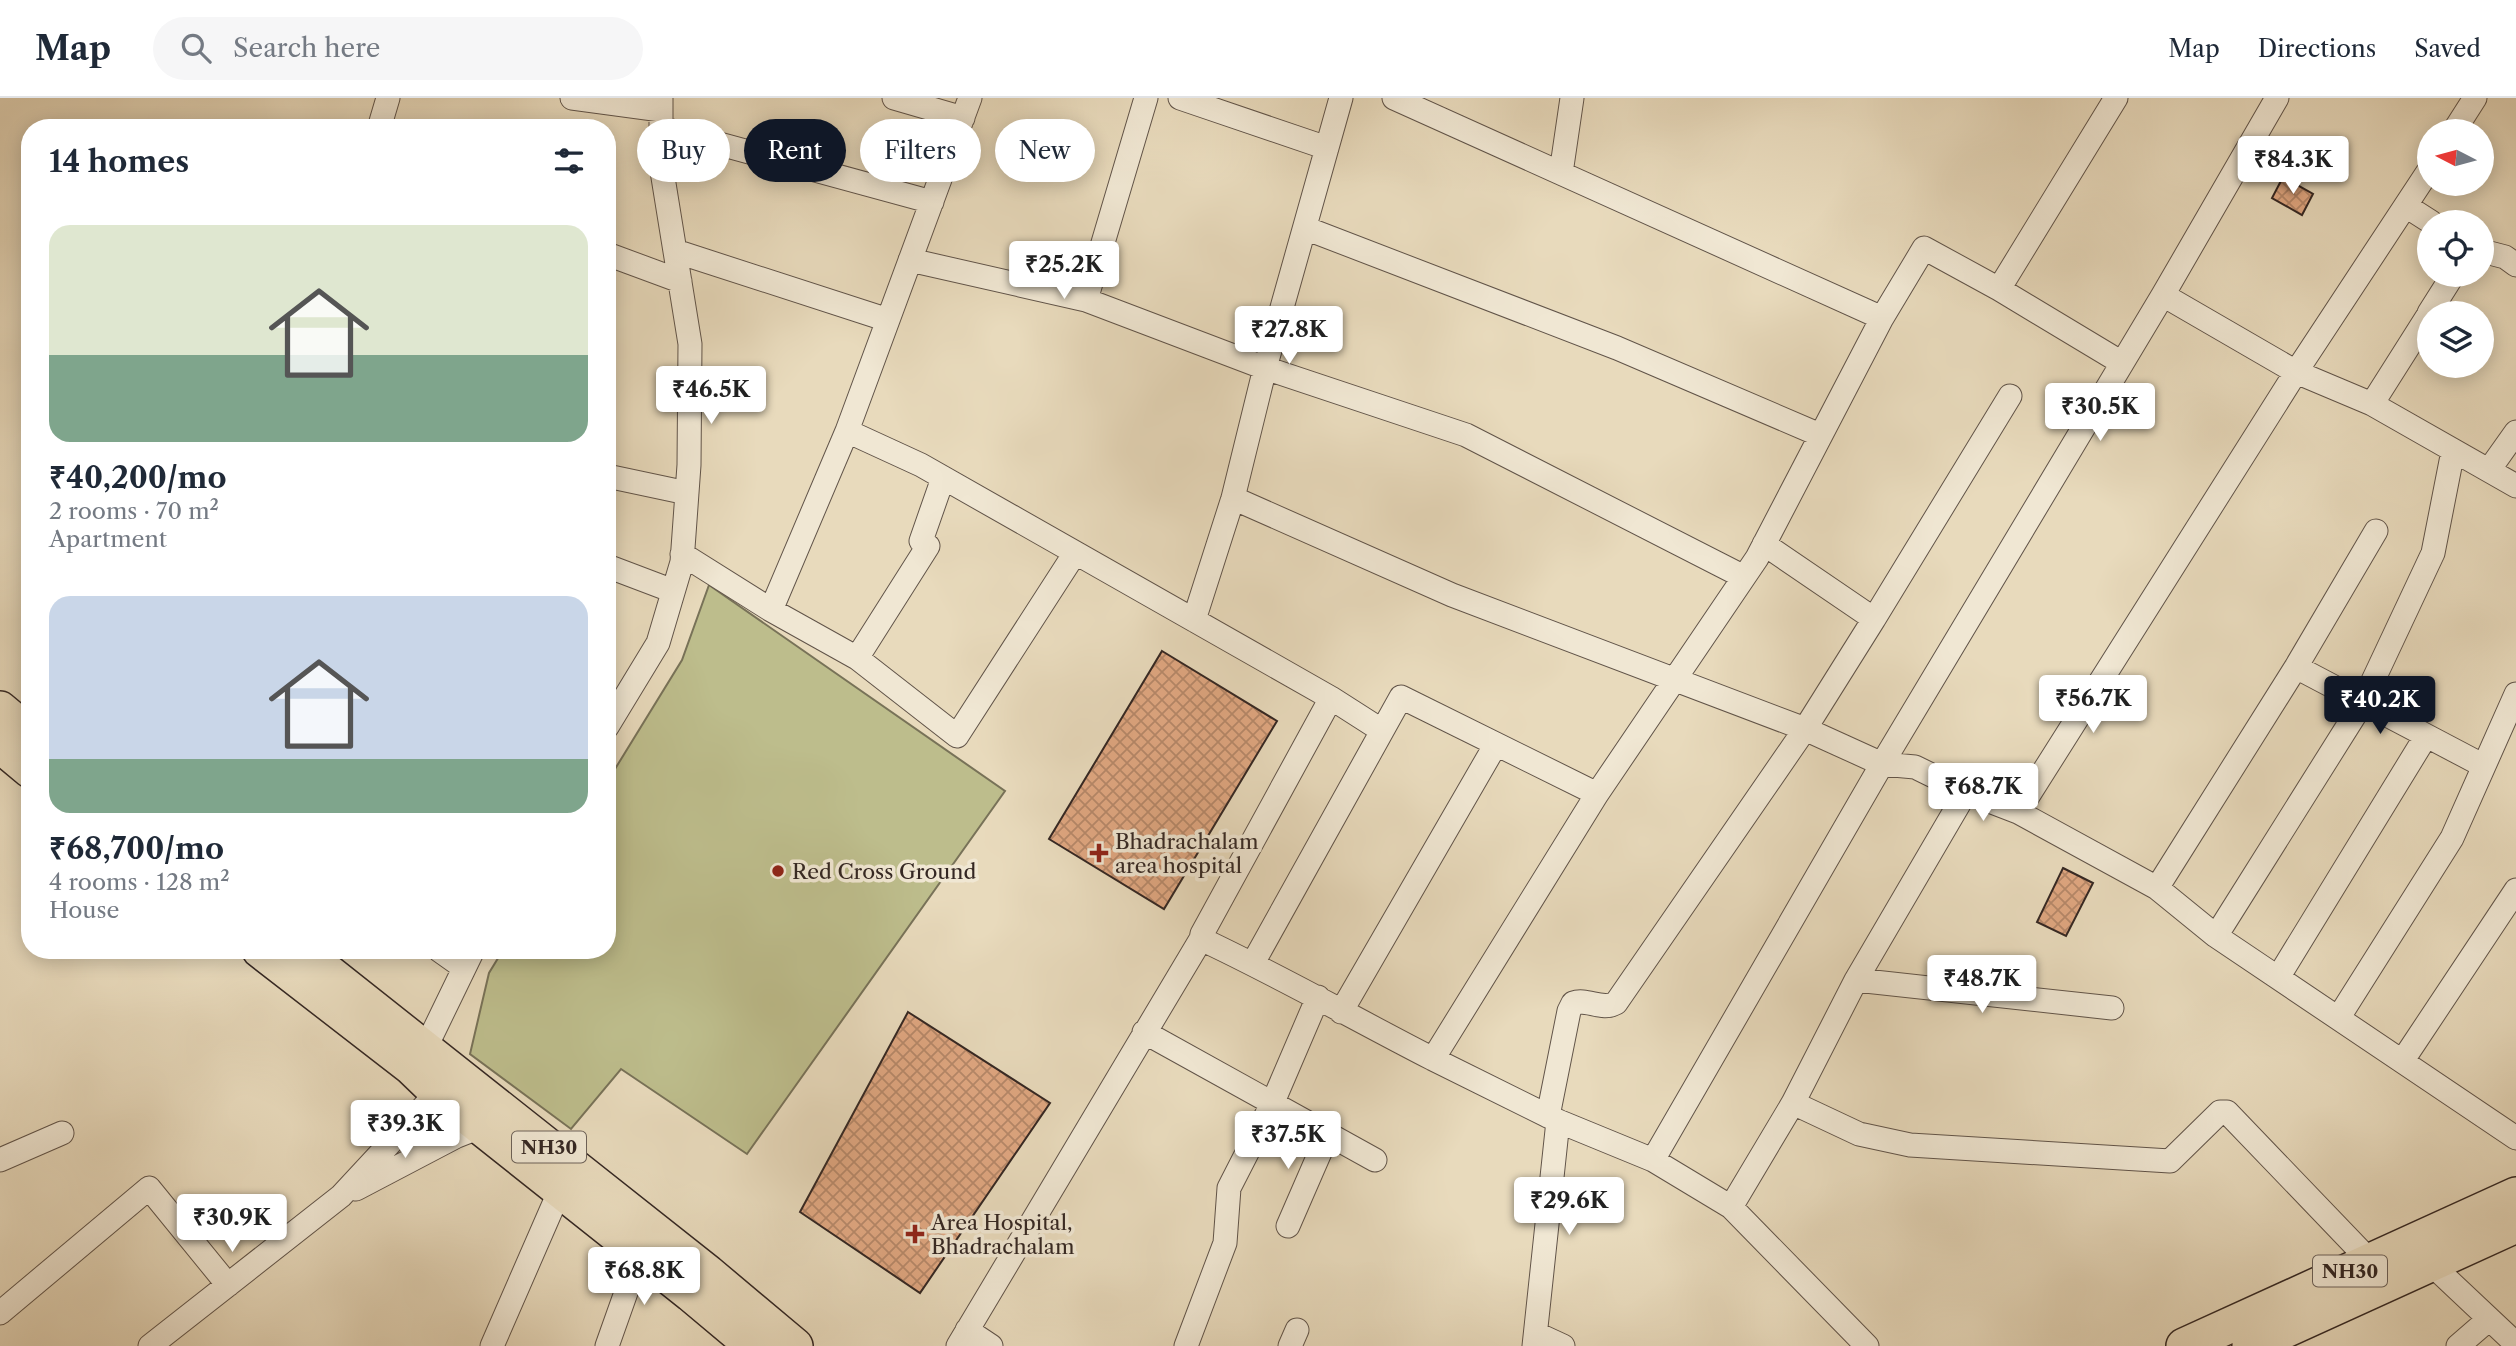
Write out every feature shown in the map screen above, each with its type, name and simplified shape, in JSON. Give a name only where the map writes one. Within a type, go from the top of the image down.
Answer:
[{"type":"highway","points":[[0,709],[21,726]]},
{"type":"highway","points":[[0,745],[21,762]]},
{"type":"highway","name":"NH30","points":[[273,959],[418,1058]]},
{"type":"highway","name":"NH30","points":[[310,959],[418,1058],[489,1117],[708,1273],[796,1346]]},
{"type":"highway","name":"NH30","points":[[489,1117],[560,1190],[753,1346]]},
{"type":"highway","name":"NH30","points":[[2184,1346],[2516,1195]]},
{"type":"highway","name":"NH30","points":[[2250,1346],[2516,1225]]},
{"type":"street","points":[[382,119],[387,98]]},
{"type":"street","points":[[572,98],[661,112],[932,202]]},
{"type":"street","points":[[771,610],[848,431],[966,108],[894,98]]},
{"type":"street","points":[[1086,300],[1146,98]]},
{"type":"street","points":[[1180,98],[1327,148]]},
{"type":"street","points":[[1194,621],[1233,498],[1265,368],[1341,98]]},
{"type":"street","points":[[1394,98],[1882,318]]},
{"type":"street","points":[[1561,173],[1572,98]]},
{"type":"street","points":[[1999,289],[2116,98]]},
{"type":"street","points":[[1653,1160],[1882,764],[2163,295],[2277,98]]},
{"type":"street","points":[[2462,119],[2475,98]]},
{"type":"street","points":[[616,712],[658,643],[682,554],[687,493],[690,344],[661,165],[661,112]]},
{"type":"street","points":[[2018,812],[2296,372],[2417,189]]},
{"type":"street","points":[[2406,206],[2417,213]]},
{"type":"street","points":[[1305,228],[1617,348],[1820,435]]},
{"type":"street","points":[[1433,1059],[1597,794],[1764,544],[1882,318],[1924,248],[1999,289],[2122,363]]},
{"type":"street","points":[[675,251],[888,320]]},
{"type":"street","points":[[2494,253],[2512,255]]},
{"type":"street","points":[[616,257],[680,281]]},
{"type":"street","points":[[910,260],[1086,300],[1265,368],[1466,435],[1744,577]]},
{"type":"street","points":[[2163,295],[2296,372],[2372,404],[2516,485]]},
{"type":"street","points":[[2372,404],[2417,332]]},
{"type":"street","points":[[1563,1346],[1536,1340],[1553,1119],[1569,1011],[1573,1003],[1580,1001],[1608,1007],[1616,1003],[1805,729],[2010,396]]},
{"type":"street","points":[[848,431],[921,465],[1331,698],[1381,730]]},
{"type":"street","points":[[2489,470],[2516,432]]},
{"type":"street","points":[[2216,936],[2363,702],[2432,553],[2452,451]]},
{"type":"street","points":[[616,478],[687,493]]},
{"type":"street","points":[[857,658],[928,546],[922,541],[943,478]]},
{"type":"street","points":[[1233,498],[1452,595],[1805,729],[1882,764],[1915,767],[1966,792],[2018,812],[2157,888],[2216,936],[2516,1138]]},
{"type":"street","points":[[2157,888],[2296,667],[2376,531]]},
{"type":"street","points":[[1764,544],[1874,620]]},
{"type":"street","points":[[682,554],[771,610],[857,658],[957,736],[1075,553]]},
{"type":"street","points":[[616,569],[673,591]]},
{"type":"street","points":[[2296,667],[2484,766]]},
{"type":"street","points":[[2339,1017],[2452,838],[2516,694]]},
{"type":"street","points":[[1253,963],[1401,697],[1597,794]]},
{"type":"street","points":[[991,1346],[962,1338],[1201,939],[1331,698]]},
{"type":"street","points":[[2279,976],[2426,736]]},
{"type":"street","points":[[1341,1012],[1496,744]]},
{"type":"street","points":[[1731,1207],[1793,1103],[1856,980],[1966,792]]},
{"type":"street","points":[[2403,1060],[2516,890]]},
{"type":"street","points":[[1201,939],[1253,963],[1341,1012],[1553,1119],[1653,1160],[1731,1207],[1867,1346]]},
{"type":"street","points":[[418,1058],[468,959]]},
{"type":"street","points":[[1856,980],[2112,1008]]},
{"type":"street","points":[[1186,1346],[1225,1243],[1229,1188],[1273,1102],[1318,997]]},
{"type":"street","points":[[1144,1032],[1374,1160]]},
{"type":"street","points":[[150,1346],[341,1196],[446,1082]]},
{"type":"street","points":[[1793,1103],[1858,1134],[1910,1145],[2170,1161],[2220,1112],[2227,1112],[2370,1261]]},
{"type":"street","points":[[341,1196],[489,1117]]},
{"type":"street","points":[[0,1160],[62,1133]]},
{"type":"street","points":[[1289,1226],[1328,1134]]},
{"type":"street","points":[[0,1313],[149,1188],[228,1285]]},
{"type":"street","points":[[492,1346],[560,1190]]},
{"type":"street","points":[[607,1346],[640,1253]]},
{"type":"street","points":[[2431,1264],[2488,1320],[2516,1343]]},
{"type":"street","points":[[2468,1342],[2488,1320]]},
{"type":"green space","name":"Red Cross Ground","points":[[709,585],[1005,791],[747,1154],[621,1069],[571,1129],[470,1054],[489,973],[498,959],[616,959],[616,767],[682,660]]},
{"type":"building","points":[[2283,177],[2313,194],[2302,215],[2272,198]]},
{"type":"building","points":[[1162,651],[1277,721],[1164,909],[1049,839]]},
{"type":"building","points":[[2063,868],[2093,883],[2066,936],[2037,922]]},
{"type":"building","points":[[908,1012],[1050,1103],[920,1293],[800,1212]]},
{"type":"place","name":"Bhadrachalam area hospital","points":[[1099,853]]},
{"type":"place","name":"Red Cross Ground","points":[[778,871]]},
{"type":"place","name":"Area Hospital, Bhadrachalam","points":[[915,1234]]}]
